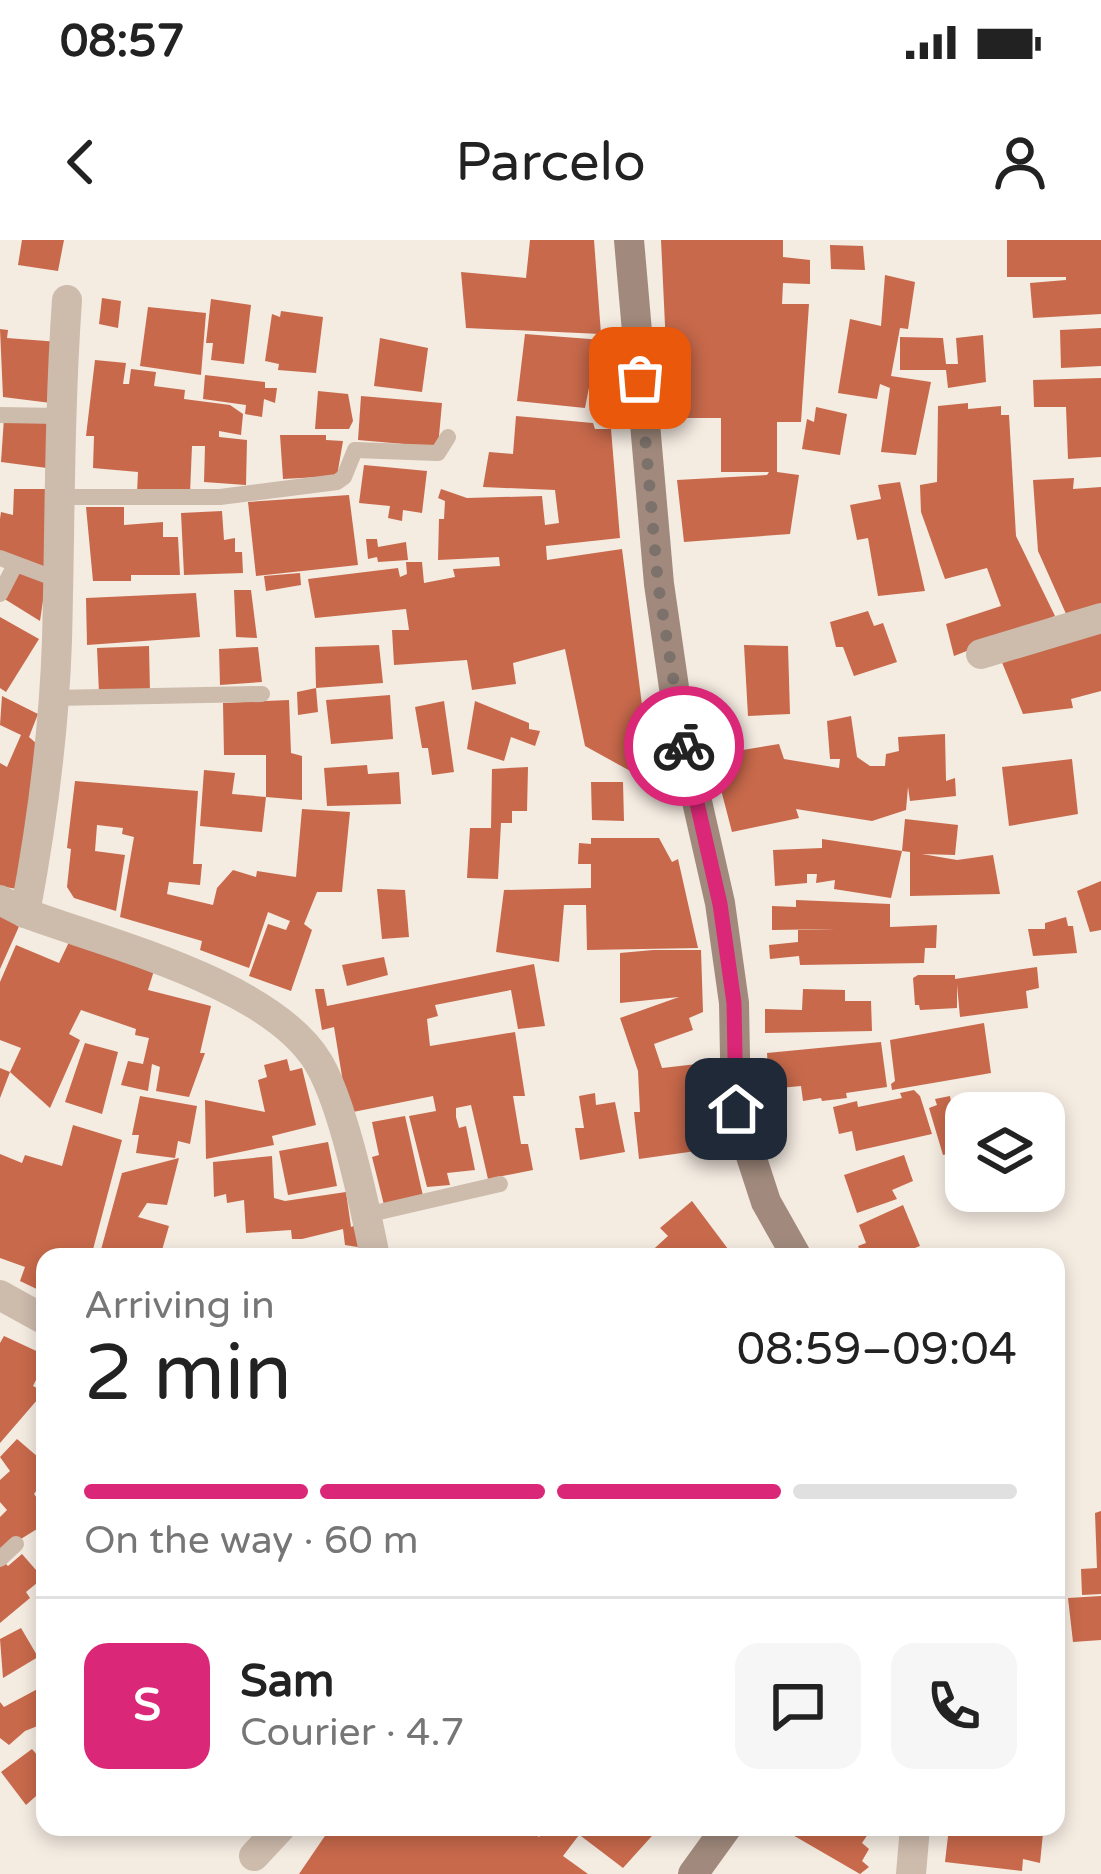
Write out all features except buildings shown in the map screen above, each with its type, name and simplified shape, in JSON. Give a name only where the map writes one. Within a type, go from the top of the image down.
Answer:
[{"type":"main road","points":[[628,240],[658,584],[679,722],[720,904],[734,1003],[736,1109],[766,1202],[792,1248]]},
{"type":"main road","points":[[693,1874],[720,1836]]},
{"type":"street","points":[[67,300],[47,781],[13,906],[225,986],[280,1020],[318,1061],[339,1116],[373,1248]]},
{"type":"street","points":[[981,654],[1101,618]]},
{"type":"street","points":[[0,1295],[36,1315]]},
{"type":"street","points":[[254,1856],[273,1836]]},
{"type":"street","points":[[910,1874],[914,1836]]},
{"type":"lane","points":[[0,415],[59,416]]},
{"type":"lane","points":[[60,496],[220,497],[337,482],[344,477],[352,451],[438,454],[448,436]]},
{"type":"lane","points":[[0,594],[8,561],[56,579]]},
{"type":"lane","points":[[52,698],[262,694]]},
{"type":"lane","points":[[366,1214],[500,1184]]},
{"type":"lane","points":[[0,1558],[16,1544]]},
{"type":"way so far","points":[[640,378],[658,584],[684,746]]},
{"type":"route","points":[[684,746],[720,904],[734,1003],[736,1109]]}]
